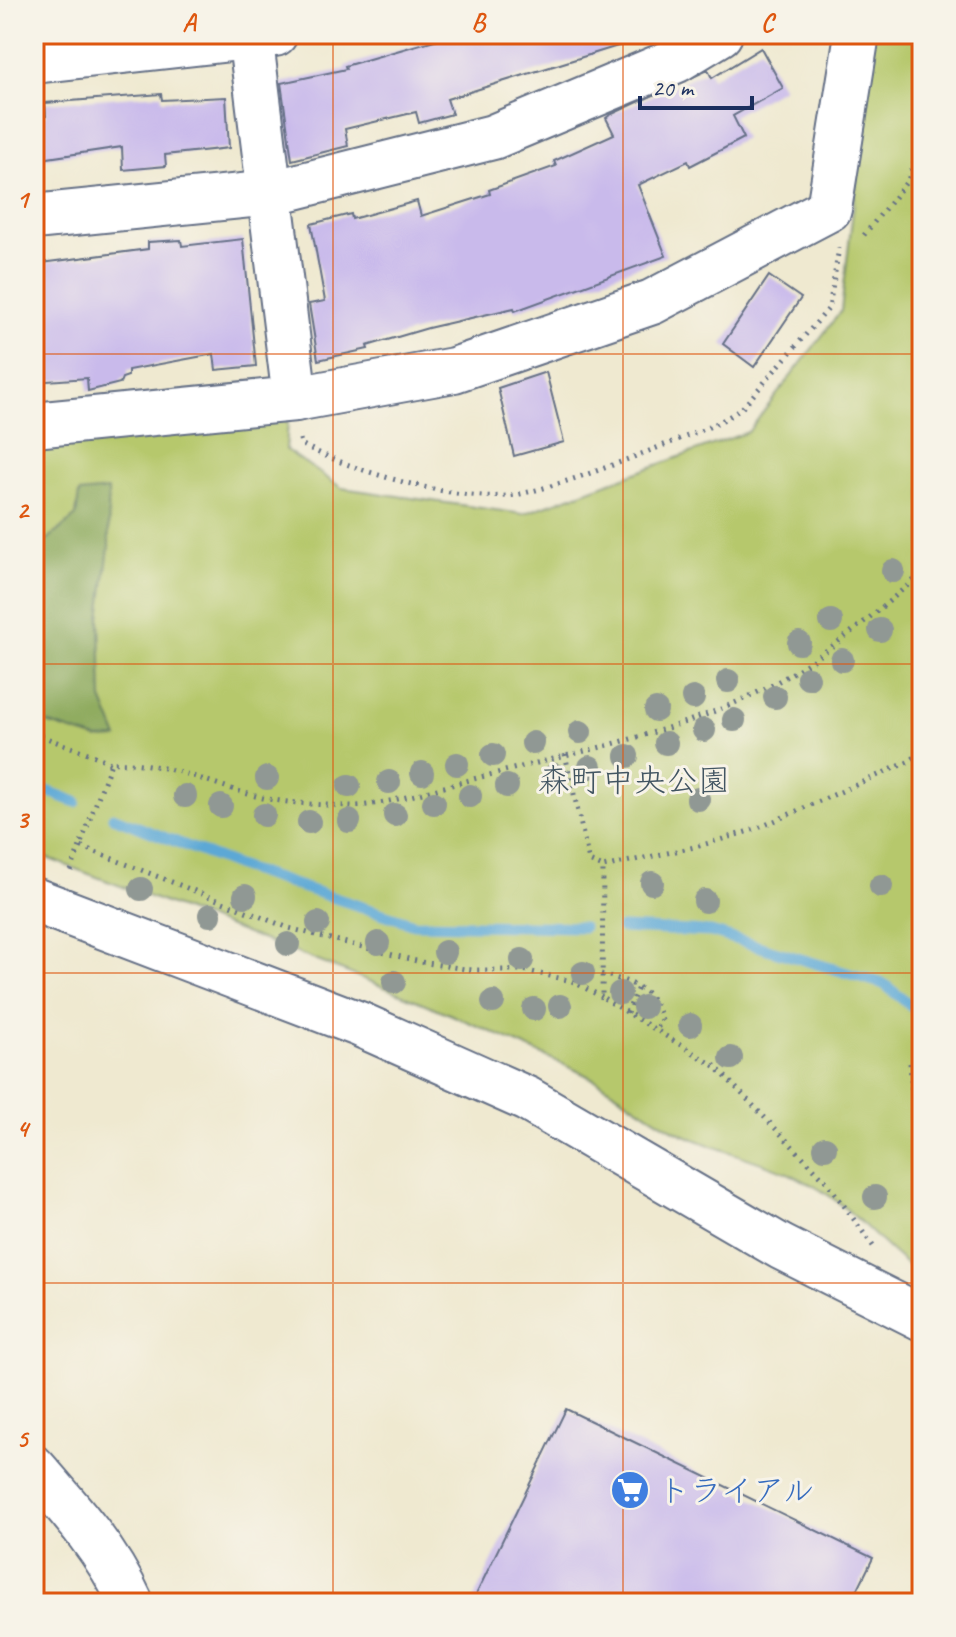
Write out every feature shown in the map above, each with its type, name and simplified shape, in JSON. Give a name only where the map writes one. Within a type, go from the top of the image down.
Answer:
[{"type":"street","points":[[34,217],[271,193],[493,137],[677,60],[720,34]]},
{"type":"street","points":[[34,425],[295,399],[454,370],[652,302],[829,209],[857,34]]},
{"type":"street","points":[[34,61],[259,36],[271,193],[295,399]]},
{"type":"street","points":[[51,890],[527,1099],[781,1247],[922,1318]]},
{"type":"street","points":[[34,1468],[79,1520],[120,1577],[131,1603]]},
{"type":"path","points":[[861,237],[908,180],[922,140]]},
{"type":"path","points":[[295,399],[301,444],[332,462],[379,477],[481,495],[517,495],[626,460],[727,419],[742,408],[829,308],[840,257],[838,226],[829,209]]},
{"type":"path","points":[[840,257],[848,250]]},
{"type":"path","points":[[34,732],[65,746],[93,753],[111,763],[133,762],[179,769],[266,799],[358,806],[622,741],[729,705],[776,682],[858,628],[922,573]]},
{"type":"path","points":[[565,754],[589,861],[603,867],[699,846],[756,829],[908,762],[922,752]]},
{"type":"path","points":[[51,890],[80,846],[111,763]]},
{"type":"path","points":[[80,846],[289,928],[420,962],[472,970],[523,970],[572,981],[715,1066],[827,1182],[880,1256]]},
{"type":"path","points":[[602,997],[603,867]]},
{"type":"path","points":[[601,974],[639,985],[658,1003],[662,1021],[656,1030]]},
{"type":"path","points":[[627,1013],[639,985]]},
{"type":"path","points":[[910,1063],[912,1092],[922,1116]]},
{"type":"green space","name":"森町中央公園","points":[[874,34],[922,34],[922,1276],[843,1206],[813,1185],[676,1131],[584,1074],[380,985],[34,853],[34,448],[288,421],[286,450],[342,488],[523,514],[748,432],[841,311]]},
{"type":"green space","points":[[108,490],[109,547],[100,618],[102,699],[118,738],[97,739],[34,719],[34,534],[47,540],[76,516],[79,493]]},
{"type":"building","points":[[455,34],[633,34],[634,41],[447,99],[452,114],[419,123],[416,112],[345,129],[348,146],[292,160],[281,83],[346,69],[345,66]]},
{"type":"building","points":[[761,48],[783,88],[733,116],[744,138],[690,166],[688,161],[638,185],[666,256],[515,311],[514,308],[428,328],[367,346],[368,349],[318,360],[309,304],[325,301],[311,224],[351,214],[352,219],[417,201],[421,216],[490,194],[489,190],[556,166],[554,161],[614,134],[606,118],[610,115],[708,70],[712,78]]},
{"type":"building","points":[[161,94],[162,100],[226,97],[229,148],[165,155],[166,166],[123,170],[122,147],[34,160],[34,117],[46,116],[45,103]]},
{"type":"building","points":[[243,239],[256,366],[216,370],[214,354],[128,370],[128,376],[122,378],[120,383],[88,391],[87,378],[34,382],[34,264],[148,249],[148,242],[181,240],[182,246]]},
{"type":"building","points":[[769,276],[801,298],[754,367],[723,344]]},
{"type":"building","points":[[546,372],[564,442],[514,456],[498,388]]},
{"type":"building","name":"トライアル","points":[[566,1409],[873,1558],[851,1603],[472,1603]]},
{"type":"waterway","points":[[34,786],[76,802]]},
{"type":"waterway","points":[[113,817],[240,867],[414,924],[583,927]]},
{"type":"waterway","points":[[622,928],[711,932],[884,984],[922,1015]]},
{"type":"place","name":"トライアル","points":[[630,1490]]}]
